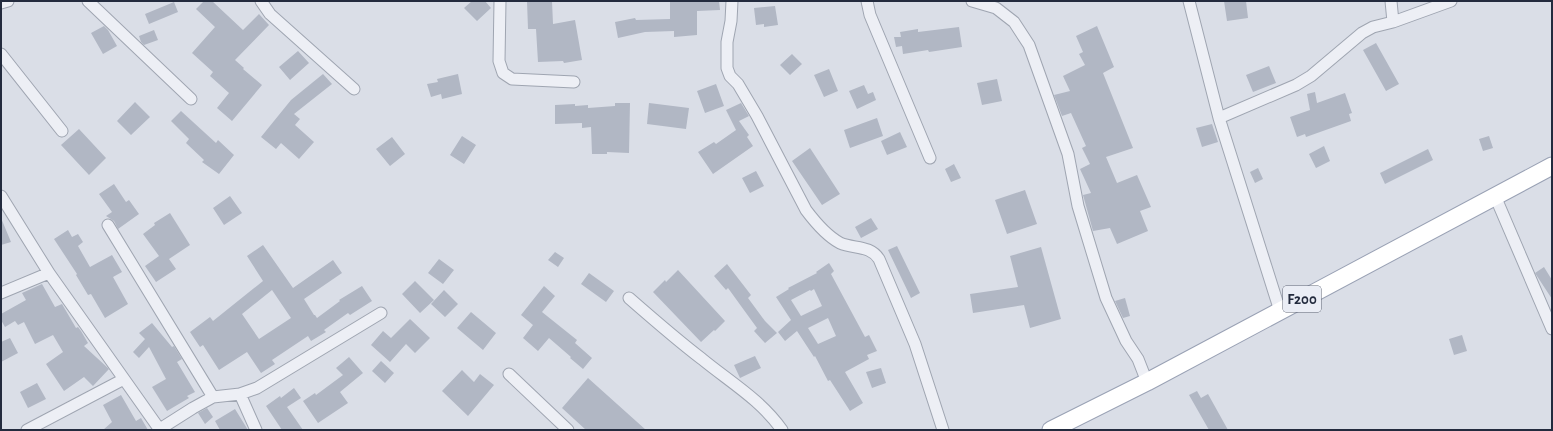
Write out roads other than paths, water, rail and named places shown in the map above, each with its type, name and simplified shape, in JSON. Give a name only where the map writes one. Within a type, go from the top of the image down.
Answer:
[{"type":"main road","name":"F200","points":[[1051,430],[1147,382],[1552,166]]},
{"type":"street","points":[[1,3],[8,1]]},
{"type":"street","points":[[88,1],[191,99]]},
{"type":"street","points":[[261,1],[270,14],[354,89]]},
{"type":"street","points":[[500,1],[499,61],[503,73],[512,79],[574,82]]},
{"type":"street","points":[[732,1],[726,60],[730,76],[738,84],[757,116],[806,210],[813,220],[841,243],[870,250],[880,259],[915,344],[944,430]]},
{"type":"street","points":[[867,1],[870,15],[930,158]]},
{"type":"street","points":[[972,1],[996,8],[1014,22],[1029,45],[1068,154],[1078,206],[1106,298],[1126,341],[1138,359],[1147,382]]},
{"type":"street","points":[[1189,1],[1219,118],[1280,311]]},
{"type":"street","points":[[1391,1],[1393,22]]},
{"type":"street","points":[[1219,118],[1296,85],[1311,76],[1362,33],[1373,27],[1393,22],[1451,1]]},
{"type":"street","points":[[1,54],[62,131]]},
{"type":"street","points":[[1,196],[49,272],[160,430],[212,397],[240,394],[257,388],[381,313]]},
{"type":"street","points":[[1495,196],[1552,329]]},
{"type":"street","points":[[108,225],[212,397]]},
{"type":"street","points":[[1,293],[49,272]]},
{"type":"street","points":[[629,298],[675,338],[756,401],[774,419],[782,430]]},
{"type":"street","points":[[510,374],[568,430]]},
{"type":"street","points":[[27,430],[124,379]]},
{"type":"street","points":[[240,394],[256,430]]}]
